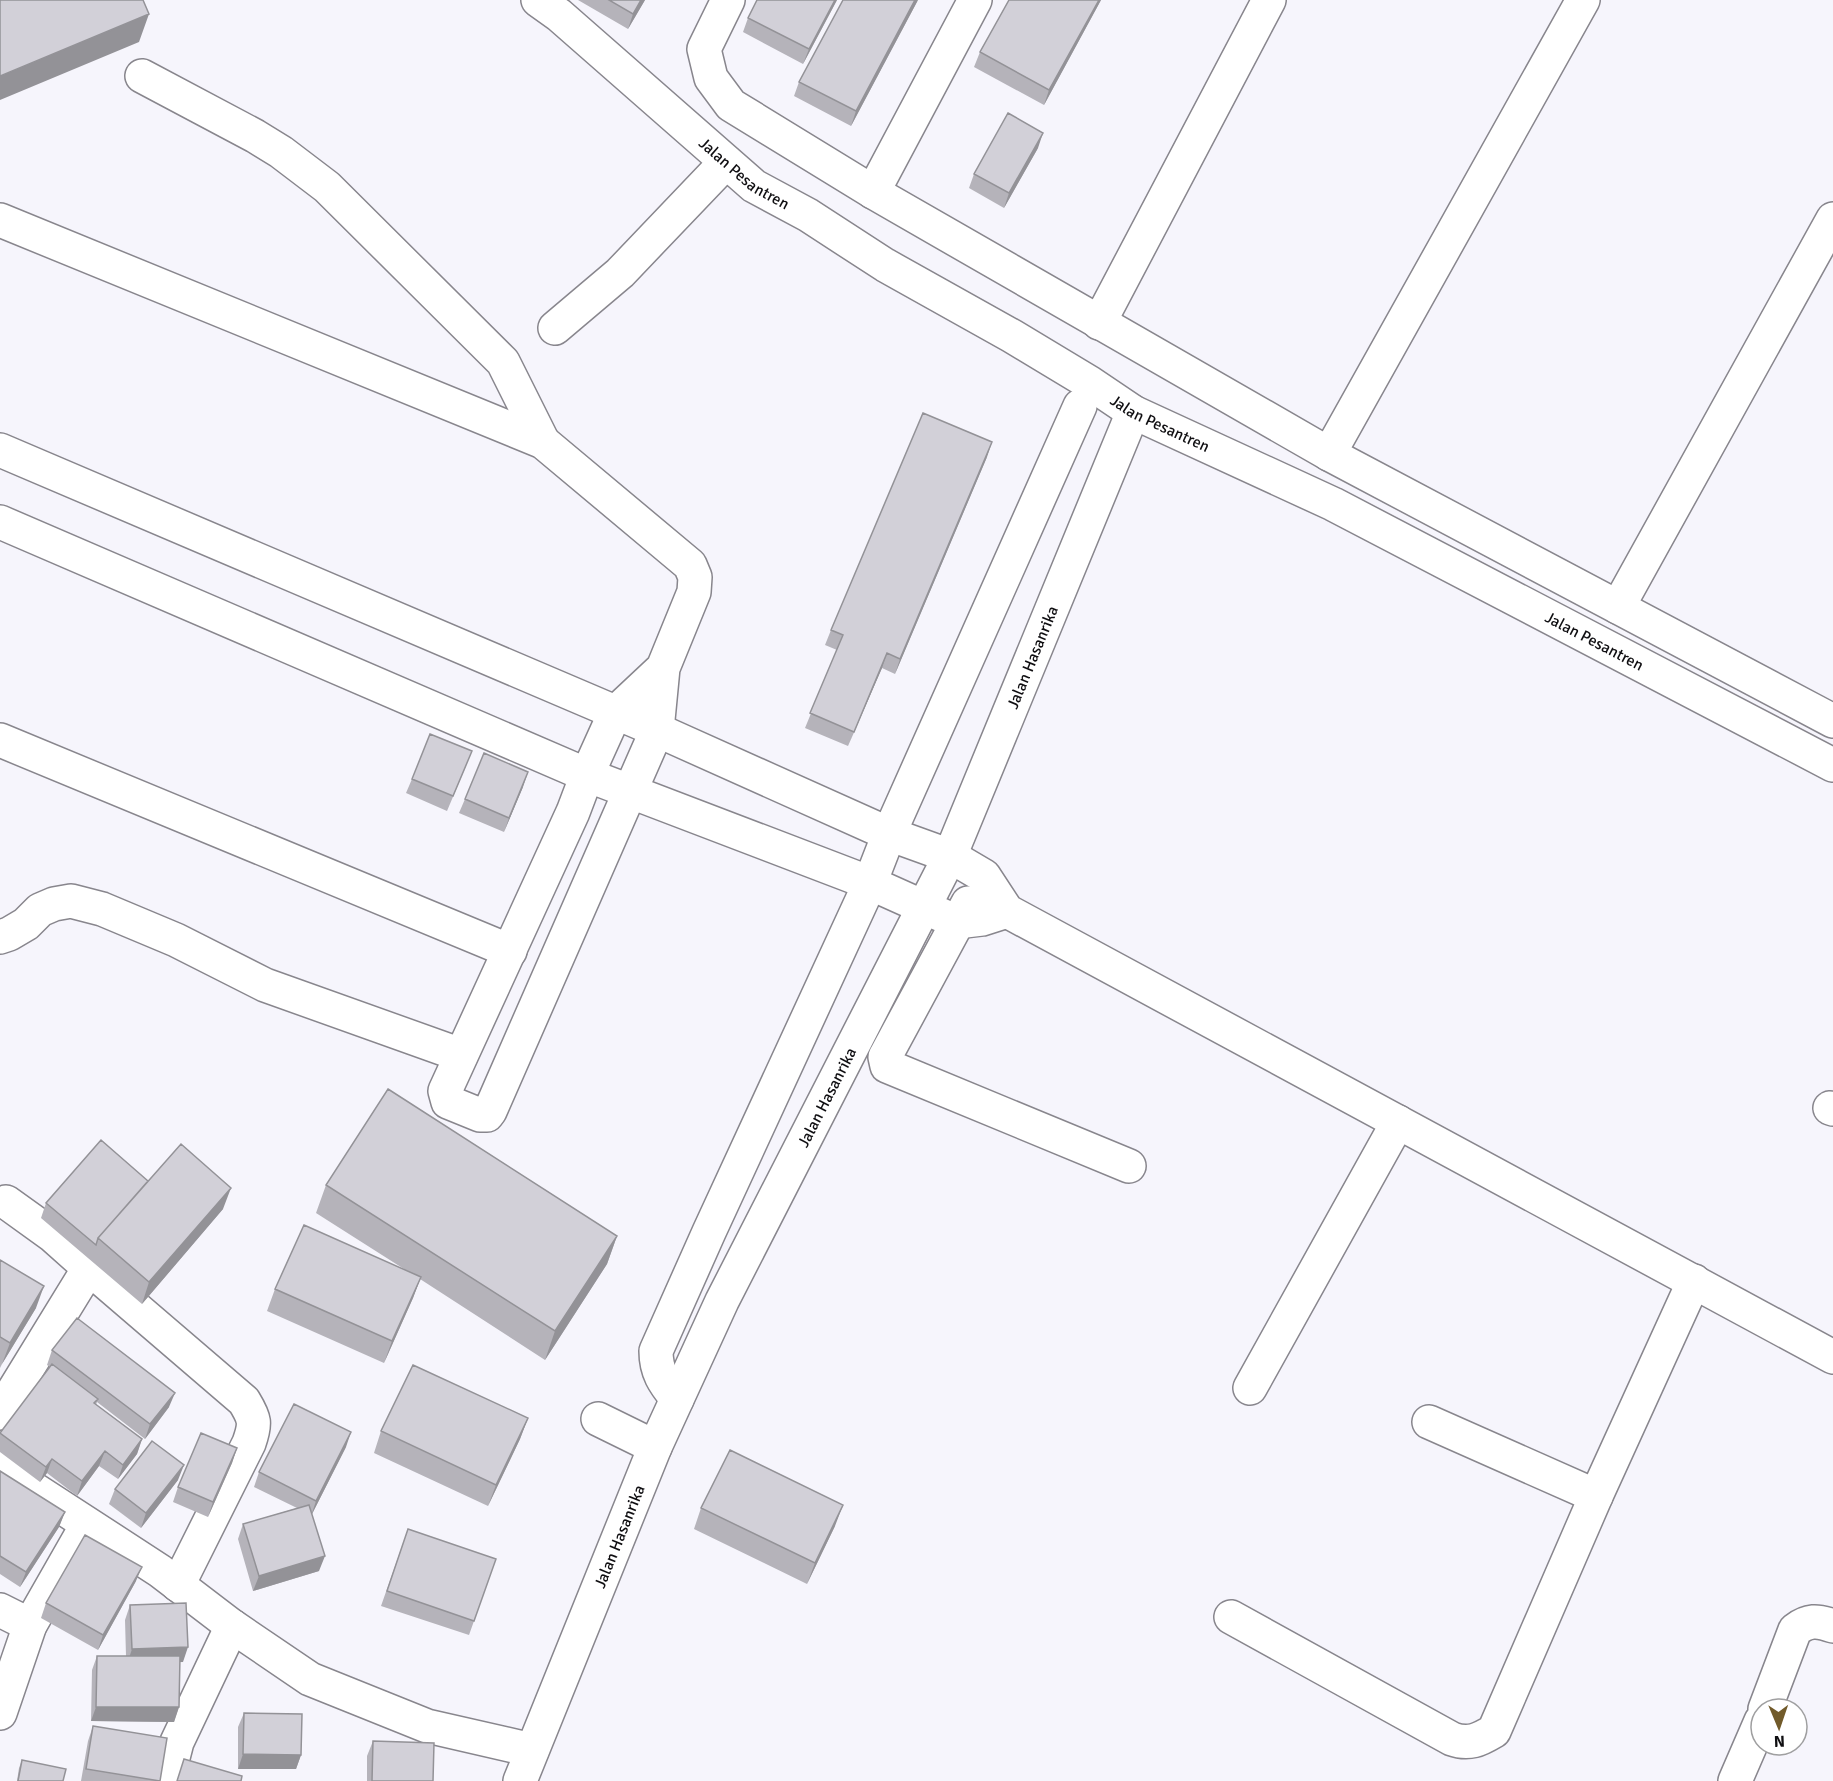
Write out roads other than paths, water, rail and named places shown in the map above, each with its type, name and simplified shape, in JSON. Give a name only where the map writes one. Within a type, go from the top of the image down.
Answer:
[{"type":"street","name":"Jalan Pesantren","points":[[538,0],[559,15],[753,186],[808,214],[885,265],[1012,336],[1133,412],[1333,504],[1833,765]]},
{"type":"street","points":[[728,0],[704,49],[711,78],[731,105],[873,192],[1329,454],[1833,721]]},
{"type":"street","points":[[873,192],[975,0]]},
{"type":"street","points":[[1099,323],[1269,0]]},
{"type":"street","points":[[1329,454],[1583,0]]},
{"type":"street","points":[[142,76],[255,136],[281,152],[327,187],[502,362],[543,442]]},
{"type":"street","points":[[555,328],[620,273],[726,162]]},
{"type":"street","points":[[1618,607],[1833,219]]},
{"type":"street","points":[[0,220],[543,442],[690,565],[695,577],[694,591],[663,668],[657,730],[490,1111],[487,1115],[480,1115],[448,1102],[445,1091],[573,812],[586,775],[615,713],[663,668]]},
{"type":"street","points":[[677,1399],[660,1378],[656,1364],[656,1351],[870,883],[889,834],[1080,405]]},
{"type":"street","name":"Jalan Hasanrika","points":[[520,1781],[655,1447],[722,1301],[950,856],[1133,412]]},
{"type":"street","points":[[0,450],[657,730],[889,834],[950,856],[984,876],[1007,911],[1832,1354]]},
{"type":"street","points":[[0,522],[586,775],[870,883],[957,922],[982,919],[1007,911]]},
{"type":"street","points":[[0,740],[510,951]]},
{"type":"street","points":[[984,876],[886,1055],[887,1066],[1129,1166]]},
{"type":"street","points":[[0,937],[9,934],[47,907],[71,901],[102,909],[176,940],[265,985],[462,1055]]},
{"type":"street","points":[[1250,1388],[1398,1122]]},
{"type":"street","points":[[6,1202],[66,1246],[244,1401],[253,1416],[255,1427],[249,1443],[178,1585]]},
{"type":"street","points":[[0,1413],[89,1268]]},
{"type":"street","points":[[1231,1617],[1452,1739],[1463,1743],[1481,1739],[1494,1731],[1596,1496],[1694,1281]]},
{"type":"street","points":[[598,1419],[655,1447]]},
{"type":"street","points":[[1429,1422],[1596,1496]]},
{"type":"street","points":[[0,1467],[160,1571],[232,1626],[310,1679],[426,1726],[532,1750]]},
{"type":"street","points":[[0,1713],[30,1625],[87,1525]]},
{"type":"street","points":[[0,1610],[30,1625]]},
{"type":"street","points":[[1770,1697],[1795,1630],[1805,1622],[1819,1621],[1833,1626]]},
{"type":"street","points":[[168,1781],[177,1742],[232,1626]]},
{"type":"street","points":[[1735,1781],[1749,1749]]}]
